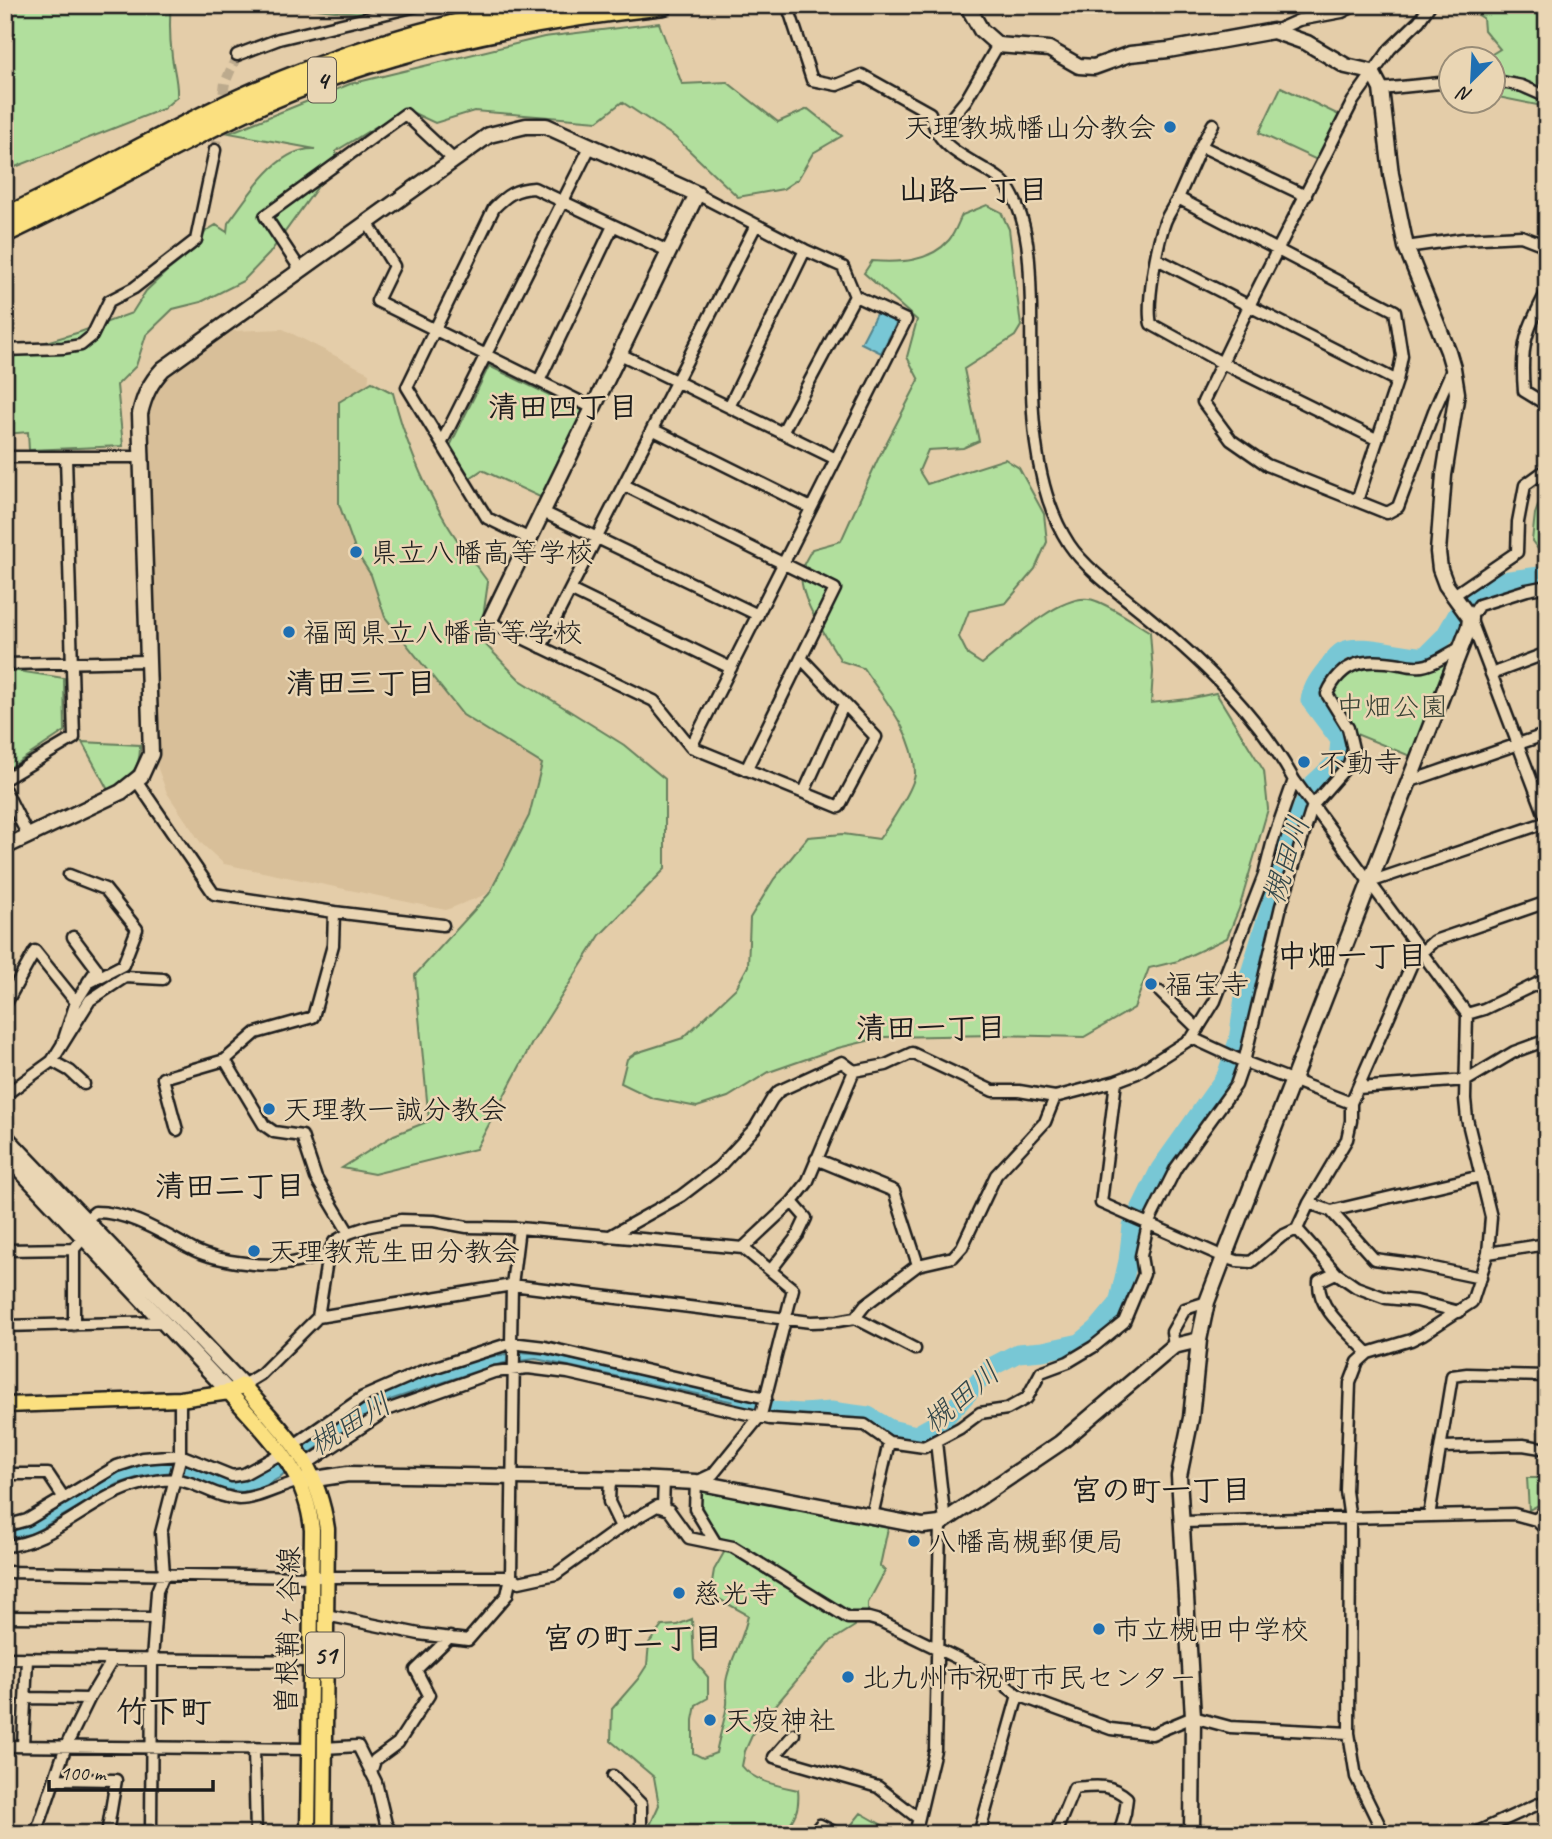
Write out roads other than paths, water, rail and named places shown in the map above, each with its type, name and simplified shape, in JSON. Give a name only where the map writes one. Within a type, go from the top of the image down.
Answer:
[{"type":"highway","name":"4","points":[[5,217],[195,120],[293,76],[409,37],[472,20],[549,5]]},
{"type":"highway","name":"4","points":[[5,235],[245,112],[358,68],[425,47],[535,22],[664,5]]},
{"type":"main road","points":[[5,1405],[180,1399],[229,1392],[243,1385]]},
{"type":"main road","name":"51","points":[[243,1385],[289,1450],[303,1477]]},
{"type":"main road","name":"51","points":[[229,1392],[289,1450],[308,1463]]},
{"type":"main road","name":"曽根鞘ヶ谷線","points":[[308,1463],[303,1477],[313,1530],[310,1661],[324,1834]]},
{"type":"main road","name":"曽根鞘ヶ谷線","points":[[303,1477],[324,1506],[327,1529],[326,1615],[308,1834]]},
{"type":"street","points":[[237,55],[279,39],[421,5]]},
{"type":"street","points":[[793,5],[790,13],[812,80],[837,85],[862,75],[930,113],[938,134],[956,151],[1003,181],[1017,203],[1022,218],[1030,286],[1037,452],[1048,501],[1068,543],[1107,582],[1215,676],[1253,717],[1278,751],[1297,785],[1467,1014],[1467,1119],[1491,1217],[1488,1253],[1481,1278],[1472,1302],[1460,1312],[1411,1340],[1368,1353],[1358,1362],[1350,1382],[1346,1491],[1350,1520],[1347,1671],[1349,1732],[1356,1777],[1384,1830],[1365,1834]]},
{"type":"street","points":[[967,5],[981,30],[998,45],[1049,49],[1079,66],[1094,67],[1130,54],[1273,31],[1299,20],[1342,12],[1356,5]]},
{"type":"street","points":[[1430,5],[1419,21],[1390,49],[1353,102],[1203,402],[1231,440],[1266,464],[1387,513],[1398,506],[1453,368]]},
{"type":"street","points":[[1273,31],[1307,43],[1346,66],[1372,72],[1381,89],[1391,174],[1406,247],[1453,368],[1457,393],[1444,475],[1438,552],[1440,569],[1468,616],[1547,821],[1370,882]]},
{"type":"street","points":[[938,134],[966,100],[998,45]]},
{"type":"street","points":[[1506,83],[1522,86],[1547,97]]},
{"type":"street","points":[[1381,89],[1436,84]]},
{"type":"street","points":[[300,269],[265,216],[405,114],[454,160]]},
{"type":"street","points":[[1213,124],[1165,221],[1148,313],[1151,324],[1222,363],[1376,439]]},
{"type":"street","points":[[5,846],[121,792],[136,780],[148,764],[151,754],[140,414],[144,395],[153,379],[300,269],[489,135],[526,126],[546,126],[591,145],[843,267],[855,296],[905,320],[691,747]]},
{"type":"street","points":[[442,442],[591,145]]},
{"type":"street","points":[[1201,146],[1306,195]]},
{"type":"street","points":[[5,350],[81,345],[92,336],[109,301],[134,288],[196,240],[215,150]]},
{"type":"street","points":[[530,539],[487,518],[407,387],[494,208],[519,189],[534,188],[670,252]]},
{"type":"street","points":[[697,194],[489,622],[654,701],[691,747],[839,807],[876,737],[801,658]]},
{"type":"street","points":[[1178,198],[1395,311],[1402,356],[1397,381],[1357,501]]},
{"type":"street","points":[[367,222],[394,266],[377,301],[593,408]]},
{"type":"street","points":[[541,647],[755,225]]},
{"type":"street","points":[[539,381],[613,226]]},
{"type":"street","points":[[1406,247],[1463,239],[1521,236],[1547,246]]},
{"type":"street","points":[[729,407],[804,250]]},
{"type":"street","points":[[1157,259],[1397,381]]},
{"type":"street","points":[[1547,291],[1523,344],[1521,362],[1524,391],[1547,405]]},
{"type":"street","points":[[782,433],[855,296]]},
{"type":"street","points":[[620,354],[836,459]]},
{"type":"street","points":[[652,429],[811,508]]},
{"type":"street","points":[[5,457],[142,457]]},
{"type":"street","points":[[5,779],[74,738],[66,457]]},
{"type":"street","points":[[1455,597],[1517,552],[1518,522],[1525,485],[1547,468]]},
{"type":"street","points":[[624,485],[835,589],[746,770]]},
{"type":"street","points":[[543,512],[758,615]]},
{"type":"street","points":[[1468,616],[1479,605],[1547,586]]},
{"type":"street","points":[[570,590],[731,668]]},
{"type":"street","points":[[1192,1834],[1192,1717],[1179,1476],[1191,1418],[1199,1340],[1207,1302],[1469,627],[1468,616]]},
{"type":"street","points":[[308,1463],[387,1410],[494,1371],[513,1367],[568,1373],[785,1421],[865,1425],[889,1442],[924,1447],[979,1413],[1007,1409],[1027,1398],[1041,1372],[1068,1362],[1093,1348],[1124,1322],[1143,1274],[1141,1256],[1144,1222],[1176,1168],[1236,1085],[1281,906],[1313,805],[1349,764],[1353,749],[1348,728],[1327,694],[1333,680],[1351,664],[1367,661],[1424,666],[1461,648]]},
{"type":"street","points":[[1491,674],[1547,653]]},
{"type":"street","points":[[5,664],[148,661]]},
{"type":"street","points":[[804,792],[845,704]]},
{"type":"street","points":[[1410,781],[1547,734]]},
{"type":"street","points":[[136,780],[214,894],[443,925]]},
{"type":"street","points":[[608,1237],[681,1196],[719,1167],[755,1128],[779,1091],[842,1062],[855,1071],[886,1065],[912,1053],[993,1091],[1019,1091],[1055,1097],[1137,1073],[1192,1038],[1215,1001],[1297,785]]},
{"type":"street","points":[[5,790],[28,836]]},
{"type":"street","points":[[69,875],[105,889],[137,929],[123,965],[88,983]]},
{"type":"street","points":[[1116,1081],[1101,1203],[1224,1257],[1251,1262],[1282,1237],[1297,1229],[1308,1203],[1347,1139],[1351,1103],[1414,959],[1420,951],[1433,941],[1547,902]]},
{"type":"street","points":[[177,1130],[163,1079],[225,1060],[257,1033],[313,1017],[333,944],[334,912]]},
{"type":"street","points":[[62,1045],[76,1002],[97,969],[73,937]]},
{"type":"street","points":[[5,1005],[35,951],[76,1002]]},
{"type":"street","points":[[5,1096],[52,1061],[90,1000],[125,977],[163,979]]},
{"type":"street","points":[[1467,1014],[1484,1009],[1547,979]]},
{"type":"street","points":[[1160,992],[1198,1029]]},
{"type":"street","points":[[1192,1038],[1243,1062],[1351,1103]]},
{"type":"street","points":[[1358,1088],[1467,1080],[1514,1052],[1547,1040]]},
{"type":"street","points":[[1534,1046],[1547,1051]]},
{"type":"street","points":[[225,1060],[264,1125],[274,1132],[302,1136],[316,1178],[349,1233]]},
{"type":"street","points":[[52,1061],[70,1071],[84,1084]]},
{"type":"street","points":[[743,1248],[792,1202],[807,1183],[855,1071]]},
{"type":"street","points":[[855,1318],[865,1305],[918,1265],[953,1256],[962,1247],[996,1175],[1045,1122],[1055,1097]]},
{"type":"street","points":[[5,1136],[243,1385],[261,1374],[318,1317],[512,1285],[826,1322],[855,1318],[915,1349]]},
{"type":"street","points":[[5,1154],[229,1392]]},
{"type":"street","points":[[817,1159],[894,1191],[918,1265]]},
{"type":"street","points":[[1331,1211],[1481,1176]]},
{"type":"street","points":[[771,1270],[798,1235],[806,1218],[792,1202]]},
{"type":"street","points":[[1308,1203],[1331,1211],[1374,1259],[1481,1278]]},
{"type":"street","points":[[87,1219],[95,1212],[115,1212],[212,1257],[253,1263],[287,1264],[328,1254]]},
{"type":"street","points":[[318,1317],[328,1254],[334,1242],[349,1233],[370,1226],[401,1220],[743,1248],[793,1289],[761,1416],[713,1474],[696,1482]]},
{"type":"street","points":[[326,1615],[419,1634],[468,1640],[508,1595],[511,1577],[512,1285],[519,1228]]},
{"type":"street","points":[[1297,1229],[1336,1273],[1356,1287],[1386,1298],[1417,1301],[1460,1312]]},
{"type":"street","points":[[74,1325],[74,1249],[84,1237]]},
{"type":"street","points":[[1488,1253],[1547,1244]]},
{"type":"street","points":[[5,1250],[74,1249]]},
{"type":"street","points":[[1336,1273],[1319,1281],[1318,1291],[1323,1304],[1368,1353]]},
{"type":"street","points":[[1174,1346],[1171,1332],[1185,1309],[1207,1302]]},
{"type":"street","points":[[5,1326],[163,1322]]},
{"type":"street","points":[[5,1546],[18,1545],[37,1538],[117,1491],[177,1477],[218,1495],[240,1499],[260,1495],[303,1477],[348,1474],[664,1480],[696,1482],[923,1526],[942,1523],[1059,1443],[1174,1346],[1199,1340]]},
{"type":"street","points":[[5,1526],[27,1520],[117,1466],[142,1458],[180,1457],[232,1476],[244,1474],[289,1450],[363,1397],[420,1372],[512,1347],[545,1347],[766,1400]]},
{"type":"street","points":[[1429,1516],[1452,1376],[1547,1376]]},
{"type":"street","points":[[151,1834],[152,1660],[158,1591],[164,1574],[161,1534],[180,1457],[180,1399]]},
{"type":"street","points":[[872,1516],[889,1442]]},
{"type":"street","points":[[915,1834],[936,1750],[942,1523],[936,1442]]},
{"type":"street","points":[[1441,1447],[1523,1446],[1547,1449]]},
{"type":"street","points":[[5,1474],[48,1474],[64,1498]]},
{"type":"street","points":[[610,1478],[608,1502],[621,1527]]},
{"type":"street","points":[[663,1507],[664,1480]]},
{"type":"street","points":[[696,1482],[695,1508],[715,1542]]},
{"type":"street","points":[[5,1572],[511,1577],[519,1582],[556,1574],[621,1527],[657,1506],[669,1510],[689,1538],[733,1547],[848,1618],[880,1621],[990,1674],[1018,1695],[1036,1703],[1126,1732],[1152,1734],[1192,1717],[1230,1727],[1349,1732]]},
{"type":"street","points":[[1536,1520],[1547,1508]]},
{"type":"street","points":[[1182,1522],[1514,1514],[1536,1520],[1547,1531]]},
{"type":"street","points":[[5,1617],[155,1618]]},
{"type":"street","points":[[371,1773],[375,1760],[398,1743],[429,1695],[416,1670],[450,1637]]},
{"type":"street","points":[[5,1658],[310,1661]]},
{"type":"street","points":[[23,1745],[27,1658]]},
{"type":"street","points":[[36,1834],[66,1746],[89,1699],[113,1659]]},
{"type":"street","points":[[979,1834],[1018,1695]]},
{"type":"street","points":[[26,1698],[89,1699]]},
{"type":"street","points":[[794,1734],[774,1757],[878,1787],[918,1818]]},
{"type":"street","points":[[5,1746],[358,1746],[376,1782],[386,1824],[393,1834]]},
{"type":"street","points":[[254,1748],[257,1834]]},
{"type":"street","points":[[613,1776],[642,1804],[639,1826],[641,1834]]},
{"type":"street","points":[[55,1779],[116,1780],[107,1834]]},
{"type":"street","points":[[1055,1834],[1074,1788],[1108,1787],[1117,1788],[1127,1798],[1119,1834]]},
{"type":"street","points":[[1473,1834],[1547,1800]]},
{"type":"street","points":[[813,1834],[820,1825],[838,1834]]},
{"type":"water","points":[[877,312],[897,322],[881,353],[861,343]]},
{"type":"water","points":[[519,1352],[545,1354],[746,1395],[757,1401],[758,1405],[536,1359],[508,1362],[390,1400],[261,1488],[242,1492],[218,1488],[172,1472],[142,1476],[118,1484],[33,1533],[5,1540],[5,1529],[39,1518],[115,1471],[154,1461],[176,1460],[231,1473],[252,1474],[278,1462],[350,1411],[389,1390],[454,1366]]},
{"type":"waterway","name":"槻田川","points":[[743,1400],[772,1411],[831,1411],[868,1416],[890,1429],[916,1435],[943,1420],[993,1366],[1018,1353],[1080,1343],[1097,1329],[1118,1304],[1128,1261],[1132,1226],[1160,1169],[1226,1076],[1238,1041],[1245,990],[1293,831],[1312,785],[1338,761],[1340,740],[1310,700],[1317,682],[1337,656],[1351,649],[1425,656],[1445,636],[1468,596],[1502,581],[1547,575]]},
{"type":"tunnel","points":[[221,108],[225,83],[237,55]]},
{"type":"tunnel","points":[[215,150],[219,123]]},
{"type":"place","name":"天理教城幡山分教会","points":[[1170,127]]},
{"type":"place","name":"県立八幡高等学校","points":[[356,552]]},
{"type":"place","name":"福岡県立八幡高等学校","points":[[289,632]]},
{"type":"place","name":"不動寺","points":[[1304,762]]},
{"type":"place","name":"福宝寺","points":[[1151,984]]},
{"type":"place","name":"天理教一誠分教会","points":[[269,1109]]},
{"type":"place","name":"天理教荒生田分教会","points":[[254,1251]]},
{"type":"place","name":"八幡高槻郵便局","points":[[914,1541]]},
{"type":"place","name":"慈光寺","points":[[679,1593]]},
{"type":"place","name":"市立槻田中学校","points":[[1099,1629]]},
{"type":"place","name":"北九州市祝町市民センター","points":[[848,1677]]},
{"type":"place","name":"天疫神社","points":[[710,1720]]},
{"type":"district","name":"山路一丁目","points":[[973,190]]},
{"type":"district","name":"清田四丁目","points":[[563,407]]},
{"type":"district","name":"清田三丁目","points":[[361,683]]},
{"type":"district","name":"中畑一丁目","points":[[1352,956]]},
{"type":"district","name":"清田一丁目","points":[[931,1028]]},
{"type":"district","name":"清田二丁目","points":[[230,1186]]},
{"type":"district","name":"宮の町一丁目","points":[[1161,1490]]},
{"type":"district","name":"宮の町二丁目","points":[[633,1638]]},
{"type":"district","name":"竹下町","points":[[164,1711]]},
{"type":"park label","name":"中畑公園","points":[[1392,706]]}]
